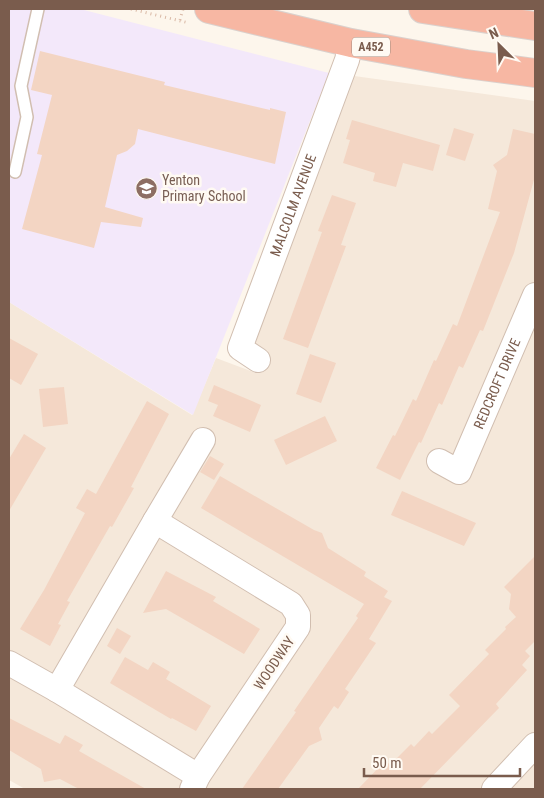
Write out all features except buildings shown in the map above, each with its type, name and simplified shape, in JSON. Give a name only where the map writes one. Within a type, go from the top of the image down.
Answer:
[{"type":"highway","name":"A452","points":[[209,9],[292,18],[350,43],[466,64],[535,73]]},
{"type":"highway","points":[[423,9],[535,26]]},
{"type":"street","name":"MALCOLM AVENUE","points":[[258,360],[240,348],[347,60],[350,43]]},
{"type":"street","name":"REDCROFT DRIVE","points":[[439,461],[468,478],[535,297]]},
{"type":"street","points":[[57,690],[203,440]]},
{"type":"street","name":"WOODWAY","points":[[9,663],[57,690],[195,783],[298,627],[298,615],[291,604],[155,521]]},
{"type":"street","points":[[494,789],[535,745]]},
{"type":"lane","points":[[15,172],[27,117],[21,86],[38,9]]},
{"type":"path","points":[[180,20],[183,9]]},
{"type":"shaded area","name":"Yenton Primary School","points":[[9,9],[80,9],[329,73],[193,415],[9,302]]},
{"type":"shaded area","points":[[347,75],[535,101],[535,789],[25,789],[9,780],[9,302],[192,415],[216,358],[256,373],[268,351],[255,344]]},
{"type":"place","name":"Yenton Primary School","points":[[146,188]]}]
